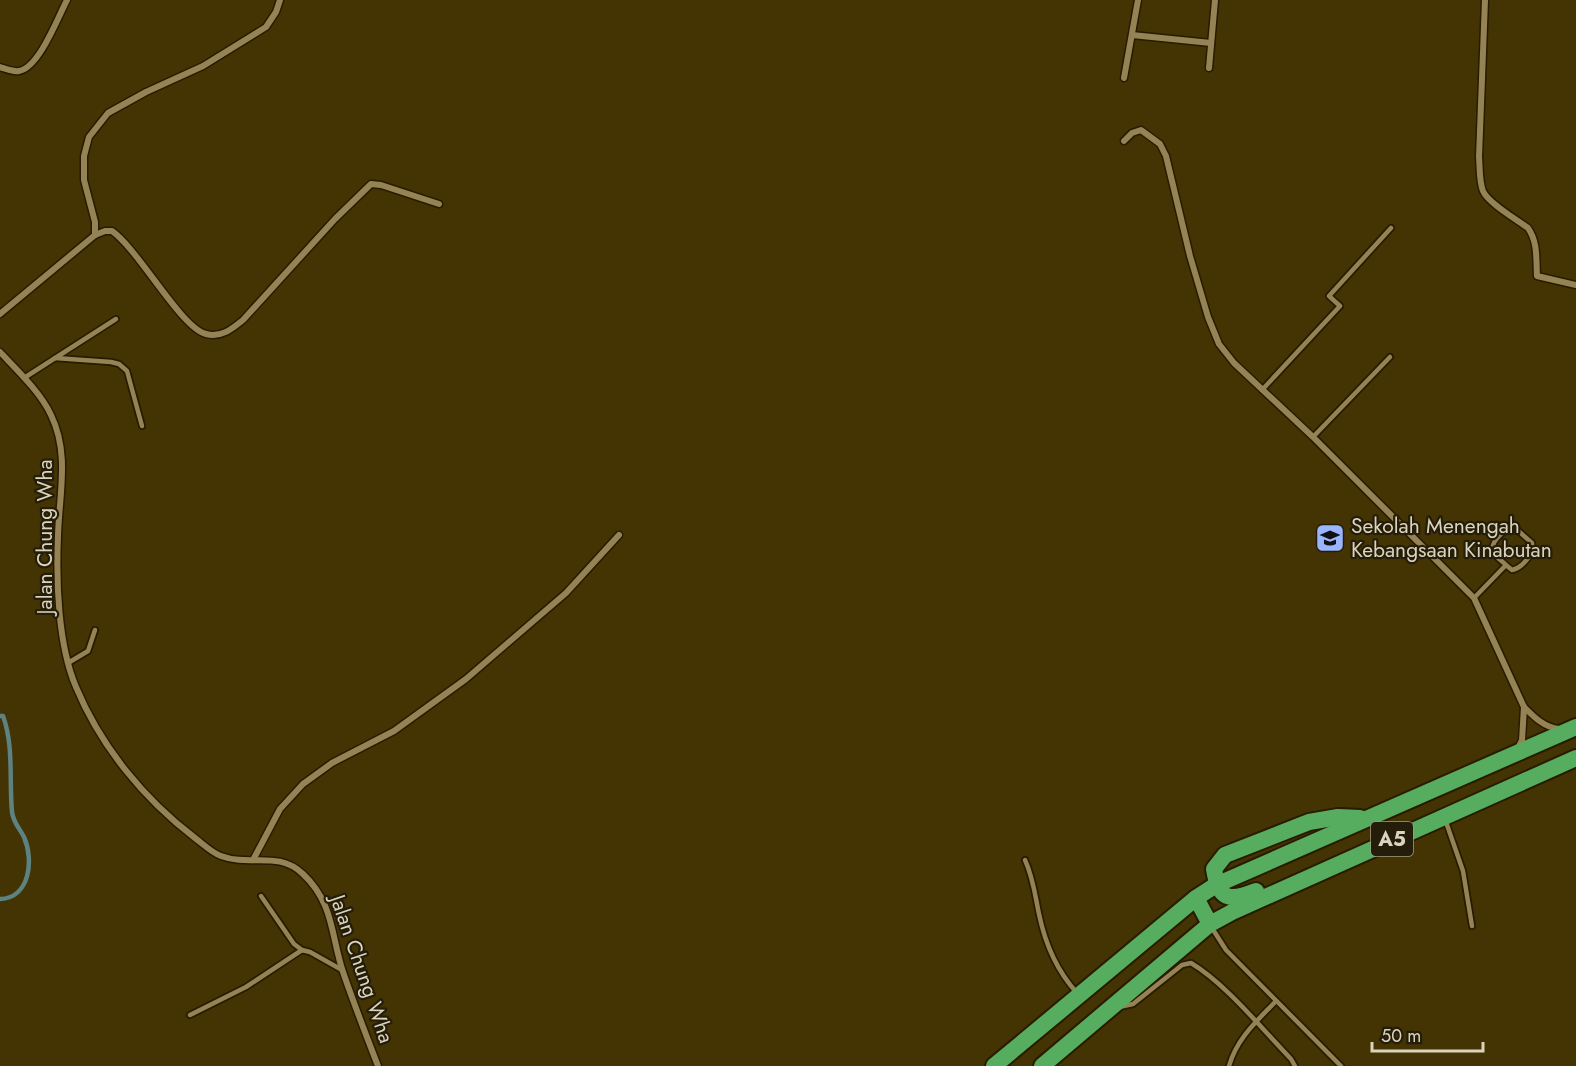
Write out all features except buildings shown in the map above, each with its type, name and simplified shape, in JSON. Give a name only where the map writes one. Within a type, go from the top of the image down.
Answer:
[{"type":"highway","name":"A5","points":[[994,1066],[1196,898],[1216,885],[1573,729]]},
{"type":"highway","name":"A5","points":[[1042,1066],[1210,924],[1378,845],[1576,758]]},
{"type":"highway","points":[[1365,818],[1338,817],[1309,822],[1225,855],[1214,869],[1216,885],[1221,893],[1229,898],[1242,897],[1360,843],[1378,845]]},
{"type":"highway","points":[[1196,898],[1210,924]]},
{"type":"street","points":[[0,67],[11,71],[21,71],[30,66],[39,54],[67,0]]},
{"type":"street","points":[[95,235],[95,222],[84,180],[84,156],[89,137],[108,113],[146,92],[203,66],[266,27],[276,12],[280,0]]},
{"type":"street","points":[[1124,78],[1138,0]]},
{"type":"street","points":[[1209,68],[1215,0]]},
{"type":"street","points":[[1485,0],[1479,157],[1484,193],[1532,233],[1535,241],[1537,276],[1576,285]]},
{"type":"street","points":[[1132,35],[1211,43]]},
{"type":"street","points":[[1124,141],[1132,133],[1141,129],[1160,144],[1166,156],[1190,256],[1208,317],[1219,344],[1234,363],[1313,437],[1474,598],[1524,707],[1550,728],[1573,729]]},
{"type":"street","points":[[0,314],[95,235],[112,231],[191,325],[204,334],[216,335],[230,331],[243,320],[335,219],[371,184],[381,185],[440,204]]},
{"type":"street","name":"Jalan Chung Wha","points":[[0,352],[24,378],[51,414],[60,440],[63,467],[58,535],[57,602],[68,663],[75,687],[99,732],[133,781],[172,820],[221,856],[273,860],[290,864],[315,888],[333,926],[342,970],[378,1066]]},
{"type":"street","points":[[253,860],[280,809],[303,784],[332,763],[394,731],[466,679],[566,593],[619,535]]},
{"type":"street","points":[[1515,753],[1522,740],[1524,707]]},
{"type":"lane","points":[[1262,390],[1340,306],[1329,296],[1391,228]]},
{"type":"lane","points":[[24,378],[116,319]]},
{"type":"lane","points":[[1313,437],[1390,357]]},
{"type":"lane","points":[[55,358],[119,364],[127,371],[142,426]]},
{"type":"lane","points":[[1514,527],[1532,543],[1533,552],[1516,569],[1512,570],[1506,565],[1492,549],[1493,543],[1505,530],[1514,527]]},
{"type":"lane","points":[[1474,598],[1506,565]]},
{"type":"lane","points":[[68,663],[88,651],[95,630]]},
{"type":"lane","points":[[1444,817],[1463,871],[1472,926]]},
{"type":"lane","points":[[1025,860],[1031,873],[1039,916],[1053,959],[1067,982],[1079,995]]},
{"type":"lane","points":[[261,896],[294,944],[342,970]]},
{"type":"lane","points":[[1210,924],[1226,950],[1341,1066]]},
{"type":"lane","points":[[190,1015],[246,987],[302,950]]},
{"type":"lane","points":[[1111,1006],[1122,1008],[1133,1005],[1182,965],[1191,963],[1204,971],[1291,1059],[1295,1066]]},
{"type":"lane","points":[[1229,1066],[1236,1045],[1276,1001]]},
{"type":"waterway","points":[[0,716],[3,716],[9,739],[13,816],[24,837],[29,856],[27,876],[23,885],[10,897],[0,899]]},
{"type":"place","name":"Sekolah Menengah Kebangsaan Kinabutan","points":[[1330,538]]}]
